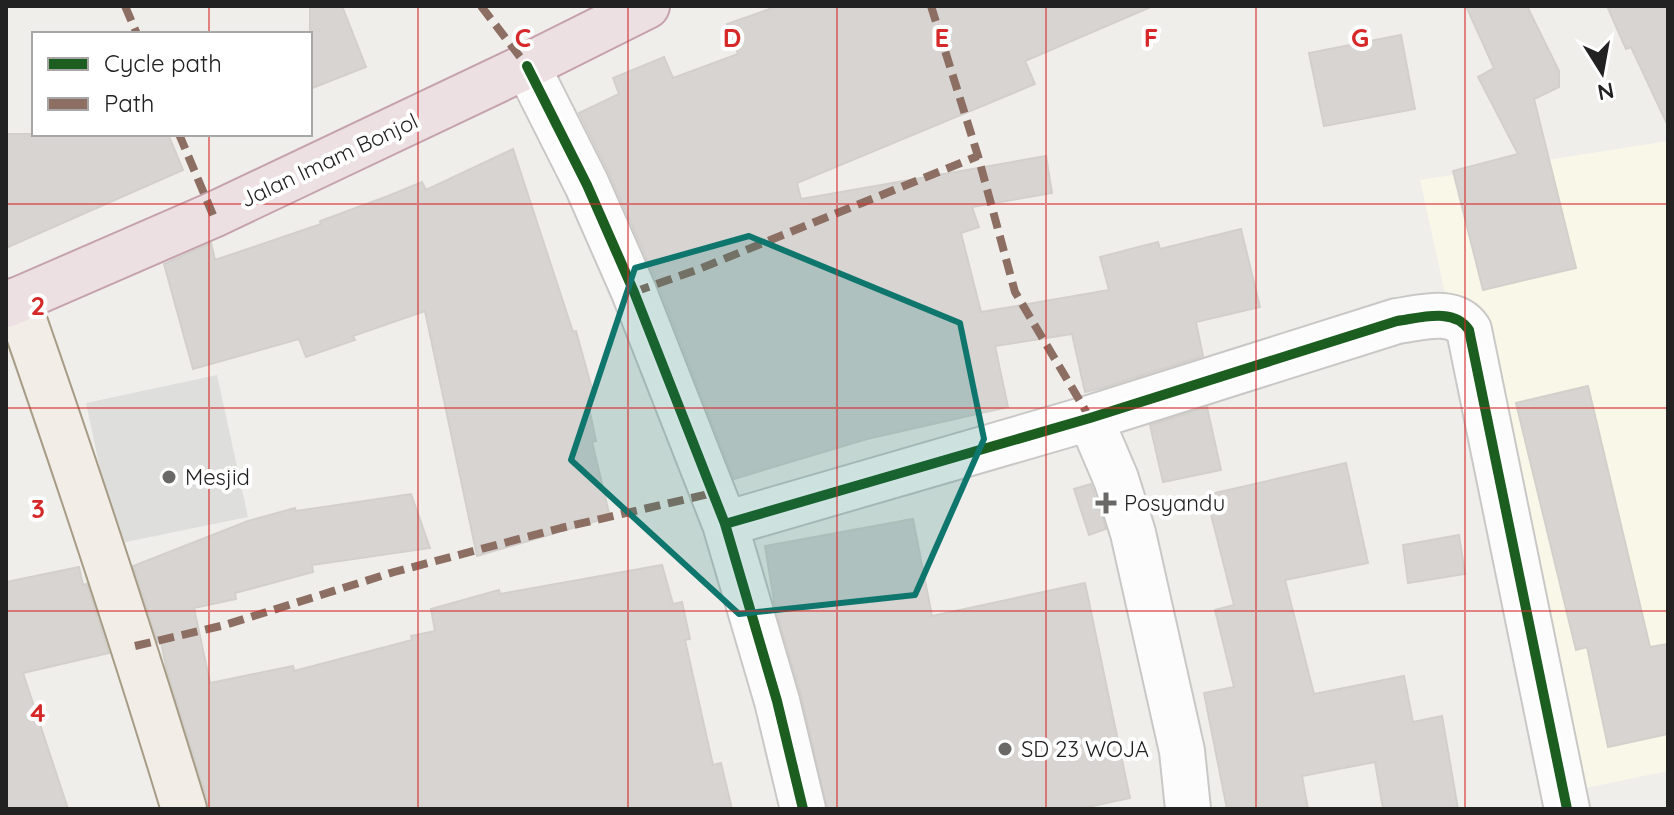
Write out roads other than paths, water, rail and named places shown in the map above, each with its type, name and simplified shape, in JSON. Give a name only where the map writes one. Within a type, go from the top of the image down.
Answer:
[{"type":"highway","name":"Jalan Imam Bonjol","points":[[11,303],[213,215],[647,6]]},
{"type":"main road","points":[[11,303],[67,443],[130,632],[184,809]]},
{"type":"street","points":[[527,66],[587,185],[634,292],[725,524],[777,701],[803,809]]},
{"type":"street","points":[[725,524],[1090,418],[1397,321],[1455,317],[1465,323],[1469,330],[1567,809]]},
{"type":"street","points":[[1090,418],[1116,479],[1133,533],[1182,751],[1188,809]]},
{"type":"place","name":"Mesjid","points":[[169,477]]},
{"type":"place","name":"Posyandu","points":[[1106,503]]},
{"type":"place","name":"SD 23 WOJA","points":[[1005,749]]}]
